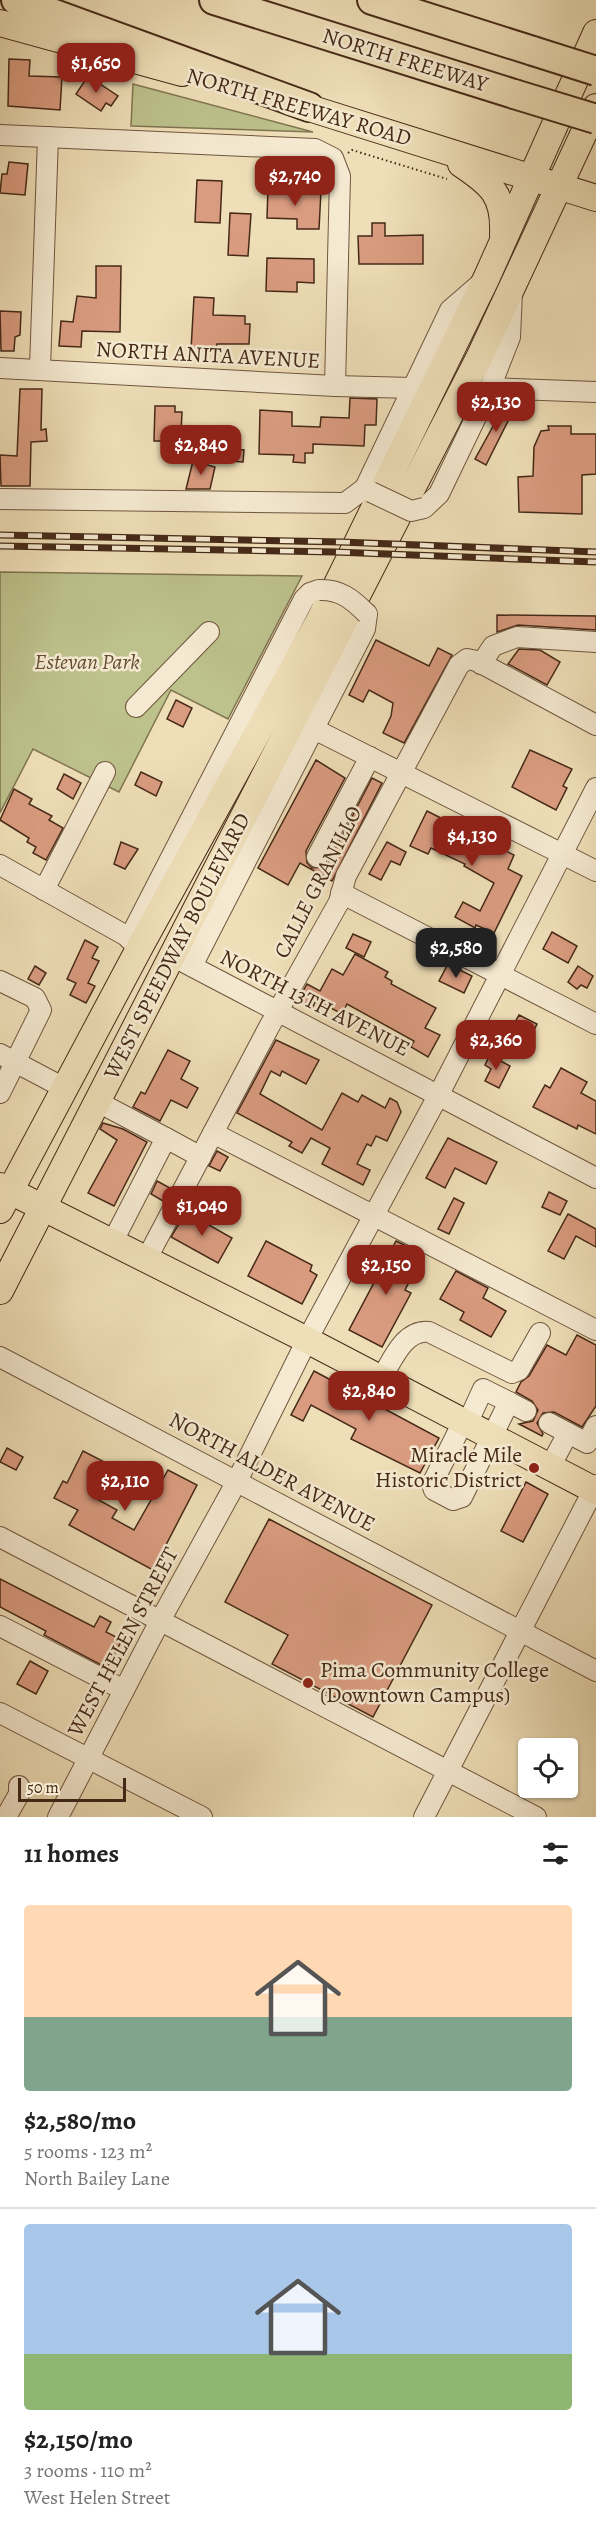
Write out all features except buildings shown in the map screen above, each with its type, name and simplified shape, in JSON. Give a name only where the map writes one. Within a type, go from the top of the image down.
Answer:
[{"type":"highway","points":[[16,0],[309,107]]},
{"type":"highway","name":"NORTH FREEWAY","points":[[214,0],[596,118]]},
{"type":"highway","name":"NORTH FREEWAY","points":[[372,0],[596,70]]},
{"type":"main road","name":"NORTH FREEWAY ROAD","points":[[0,23],[309,107],[596,198]]},
{"type":"main road","name":"WEST SPEEDWAY BOULEVARD","points":[[3,1196],[66,1089],[135,942],[320,619],[486,279],[596,33]]},
{"type":"main road","name":"WEST SPEEDWAY BOULEVARD","points":[[0,1291],[98,1102],[182,961],[512,289],[596,107]]},
{"type":"main road","points":[[439,150],[487,181],[500,199],[504,220],[503,241]]},
{"type":"main road","points":[[3,1196],[44,1208],[307,1340],[595,1489]]},
{"type":"street","points":[[0,135],[315,149],[326,153],[336,163],[340,176],[335,386]]},
{"type":"street","points":[[40,368],[48,137]]},
{"type":"street","points":[[0,499],[345,503],[368,490],[412,388],[450,310],[486,279]]},
{"type":"street","points":[[368,490],[411,511],[424,508],[439,494],[490,388],[510,337],[512,289]]},
{"type":"street","name":"NORTH ANITA AVENUE","points":[[0,368],[40,368],[335,386],[412,388]]},
{"type":"street","points":[[490,388],[596,392]]},
{"type":"street","name":"WEST SPEEDWAY BOULEVARD","points":[[135,942],[304,599],[310,593],[319,590],[333,590],[352,599],[367,614],[365,629],[314,729],[182,961]]},
{"type":"street","points":[[136,707],[209,632]]},
{"type":"street","points":[[596,642],[517,638],[493,646],[481,664],[596,725]]},
{"type":"street","name":"CALLE GRANILLO","points":[[146,1260],[459,665],[466,658],[481,664]]},
{"type":"street","points":[[314,729],[596,871]]},
{"type":"street","points":[[317,857],[370,757]]},
{"type":"street","points":[[44,890],[105,772]]},
{"type":"street","name":"WEST HELEN STREET","points":[[58,1817],[161,1619],[237,1481],[307,1340],[439,1094],[596,788]]},
{"type":"street","points":[[0,865],[135,942]]},
{"type":"street","points":[[341,893],[596,1024]]},
{"type":"street","name":"NORTH 13TH AVENUE","points":[[182,961],[596,1178]]},
{"type":"street","points":[[0,981],[35,998],[41,1010],[8,1058],[2,1084]]},
{"type":"street","points":[[8,1058],[66,1089]]},
{"type":"street","points":[[98,1102],[201,1157]]},
{"type":"street","points":[[213,1133],[596,1330]]},
{"type":"street","points":[[112,1243],[166,1138]]},
{"type":"street","points":[[381,1379],[405,1341],[414,1333],[429,1332],[512,1373],[519,1370],[540,1333]]},
{"type":"street","name":"NORTH ALDER AVENUE","points":[[0,1357],[596,1671]]},
{"type":"street","points":[[483,1389],[517,1406],[490,1436],[462,1497],[453,1500],[434,1490],[432,1484],[465,1423],[483,1389]]},
{"type":"street","points":[[549,1423],[587,1443],[595,1431]]},
{"type":"street","points":[[550,1467],[568,1433]]},
{"type":"street","points":[[424,1817],[595,1489]]},
{"type":"street","points":[[0,1537],[161,1619],[536,1817]]},
{"type":"street","points":[[0,1626],[124,1690]]},
{"type":"street","points":[[0,1713],[202,1817]]},
{"type":"street","points":[[6,1817],[19,1794],[19,1786]]},
{"type":"path","points":[[336,163],[352,150],[454,181]]},
{"type":"green space","points":[[133,84],[313,132],[131,126]]},
{"type":"green space","name":"Estevan Park","points":[[0,572],[302,576],[228,719],[171,690],[119,792],[33,749],[0,813]]},
{"type":"railway","points":[[0,535],[341,542],[596,552]]},
{"type":"railway","points":[[0,546],[335,552],[596,562]]},
{"type":"place","name":"Miracle Mile Historic District","points":[[534,1468]]},
{"type":"place","name":"Pima Community College (Downtown Campus)","points":[[308,1683]]}]
